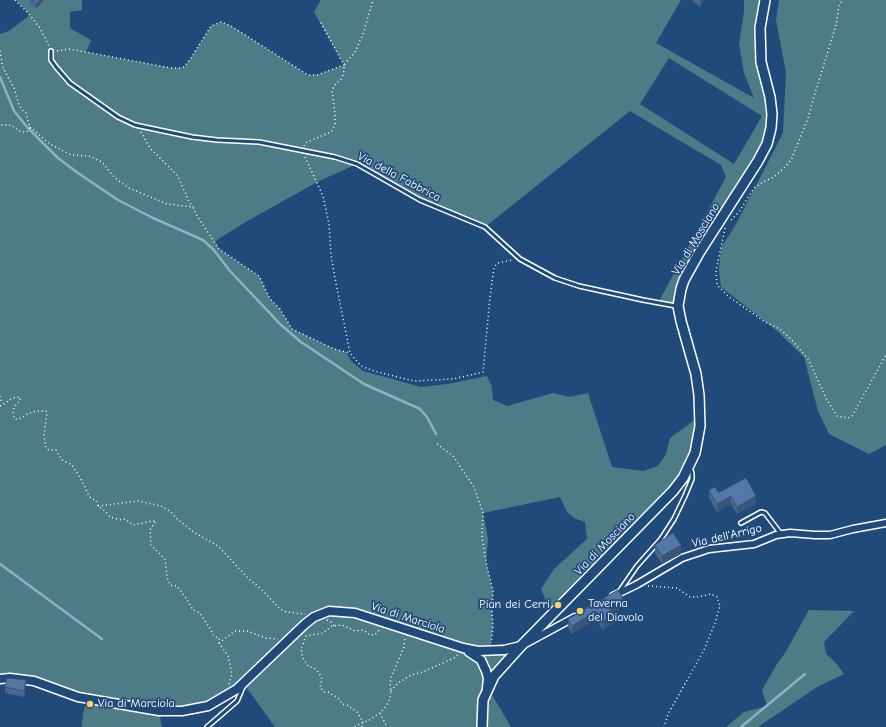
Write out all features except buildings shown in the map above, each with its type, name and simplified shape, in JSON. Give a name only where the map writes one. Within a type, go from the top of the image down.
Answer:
[{"type":"main road","name":"Via di Mosciano","points":[[482,727],[483,700],[494,676],[521,646],[673,491],[683,478],[695,453],[700,426],[700,395],[678,306],[684,280],[699,253],[723,222],[767,144],[771,128],[772,114],[770,97],[761,62],[760,28],[765,0]]},
{"type":"street","name":"Via dell'Arrigo","points":[[606,600],[636,585],[682,558],[709,549],[754,544],[790,532],[830,535],[886,523]]},
{"type":"street","name":"Via di Marciola","points":[[0,679],[10,678],[34,681],[78,696],[159,711],[182,711],[208,706],[233,693],[314,617],[329,611],[355,613],[463,648],[478,651],[490,651],[521,646]]},
{"type":"street","points":[[521,646],[581,614]]},
{"type":"street","name":"Via di Marciola","points":[[463,648],[475,655],[480,660],[486,671],[488,688]]},
{"type":"lane","name":"Via della Fabbrica","points":[[51,51],[52,60],[56,67],[70,83],[118,117],[135,125],[217,140],[259,142],[335,157],[357,164],[420,200],[485,227],[520,259],[555,278],[579,286],[678,306]]},
{"type":"lane","points":[[618,593],[637,566],[661,539],[674,519],[686,496],[692,479],[692,473],[689,465]]},
{"type":"lane","points":[[741,523],[761,512],[765,513],[781,534]]},
{"type":"lane","points":[[207,727],[237,701],[244,684]]},
{"type":"path","points":[[15,0],[40,28],[51,51],[69,49],[171,68],[179,68],[184,67],[191,58],[211,26],[221,22],[231,26],[308,75],[317,75],[344,65],[355,52],[363,34],[373,0]]},
{"type":"path","points":[[842,0],[839,6],[836,25],[808,118],[792,158],[774,177],[754,188],[739,212],[730,221],[723,222],[716,272],[717,285],[729,297],[765,322],[780,329],[790,339],[808,359],[827,400],[837,416],[848,418],[852,416],[886,355]]},
{"type":"path","points":[[320,21],[344,65],[344,71],[342,78],[334,86],[332,91],[335,125],[331,132],[307,142],[302,150],[323,196],[329,224],[331,255],[350,353],[361,366],[374,371],[414,381],[453,379],[483,372],[494,267],[498,263],[520,259]]},
{"type":"path","points":[[0,51],[3,68],[14,88],[19,105],[26,113],[30,126],[50,144],[72,155],[89,156],[102,162],[115,178],[129,188],[167,204],[193,207]]},
{"type":"path","points":[[0,125],[11,125],[19,131],[25,132],[30,130],[30,126]]},
{"type":"path","points":[[135,125],[150,148],[177,174],[196,216],[219,249],[258,276],[270,299],[280,309],[292,329],[334,349],[350,353]]},
{"type":"path","points":[[0,396],[0,402]]},
{"type":"path","points":[[0,406],[13,398],[20,397],[20,401],[14,407],[13,414],[15,419],[19,420],[29,413],[46,411],[44,435],[46,448],[49,450],[56,450],[62,460],[72,465],[89,496],[96,500],[98,506],[105,510],[110,517],[121,520],[125,519],[133,525],[152,521],[156,522],[150,530],[151,545],[166,559],[168,582],[170,585],[177,586],[193,610],[200,613],[215,637],[219,638],[219,643],[228,656],[232,674],[229,682],[233,693]]},
{"type":"path","points":[[436,444],[453,456],[474,487],[483,513],[482,536],[493,591],[493,627],[490,651]]},
{"type":"path","points":[[98,506],[138,501],[161,506],[171,512],[176,518],[195,533],[218,546],[280,609],[286,612],[306,614],[314,617]]},
{"type":"path","points":[[636,585],[678,588],[690,597],[711,594],[717,597],[720,606],[704,650],[668,714],[664,727]]},
{"type":"path","points":[[362,727],[363,722],[357,712],[342,704],[333,695],[328,692],[324,692],[320,687],[322,679],[319,673],[316,668],[308,666],[303,658],[301,649],[306,636],[322,633],[332,626],[342,624],[355,631],[363,630],[370,635],[374,635],[381,628],[383,622]]},
{"type":"path","points":[[355,727],[380,713],[390,699],[391,678],[404,647],[406,629]]},
{"type":"path","points":[[219,643],[235,631],[247,631],[266,638],[288,642]]},
{"type":"path","points":[[391,691],[397,684],[411,675],[423,672],[456,658],[463,648]]},
{"type":"path","points":[[380,713],[387,727]]},
{"type":"green space","points":[[16,0],[82,0],[82,10],[70,12],[70,28],[91,40],[86,52],[171,68],[184,67],[211,26],[221,22],[231,26],[308,75],[317,75],[344,65],[314,12],[321,0],[681,0],[656,43],[754,98],[744,73],[739,44],[744,11],[744,0],[765,0],[760,28],[770,97],[767,144],[699,253],[678,306],[658,303],[726,177],[721,165],[630,111],[485,227],[420,200],[357,164],[319,181],[215,241],[219,249],[259,276],[270,299],[280,309],[292,329],[334,349],[346,352],[351,361],[363,371],[421,387],[448,384],[487,376],[492,387],[493,400],[507,406],[553,393],[570,397],[588,393],[612,467],[643,471],[658,466],[666,454],[670,438],[700,416],[700,426],[683,478],[552,615],[541,589],[554,569],[587,539],[585,522],[574,518],[567,512],[560,497],[483,513],[488,539],[486,562],[493,591],[493,627],[490,651],[521,646],[488,688],[511,727],[275,727],[244,684],[208,706],[159,711],[162,727],[82,727],[83,714],[87,699],[34,681],[0,679],[0,34],[9,31],[30,15]],"holes":[[[669,58],[762,116],[734,164],[640,104]]]},
{"type":"green space","points":[[779,0],[886,0],[886,445],[869,454],[829,434],[818,411],[804,357],[776,330],[721,287],[719,270],[721,248],[735,226],[783,133],[786,73],[776,20]]},
{"type":"green space","points":[[809,610],[854,611],[824,642],[826,654],[836,663],[844,674],[817,687],[758,727],[726,727],[744,712],[767,706],[762,690]]},
{"type":"waterway","points":[[0,77],[14,111],[27,127],[58,158],[118,200],[153,218],[203,240],[213,249],[230,271],[281,325],[301,342],[364,384],[420,409],[427,417],[436,434]]},
{"type":"waterway","points":[[0,564],[102,639]]},
{"type":"waterway","points":[[741,727],[805,674]]},
{"type":"place","name":"Pian dei Cerri","points":[[558,605]]},
{"type":"place","name":"Taverna del Diavolo","points":[[580,611]]},
{"type":"place","name":"Via di Marciola","points":[[90,704]]}]
